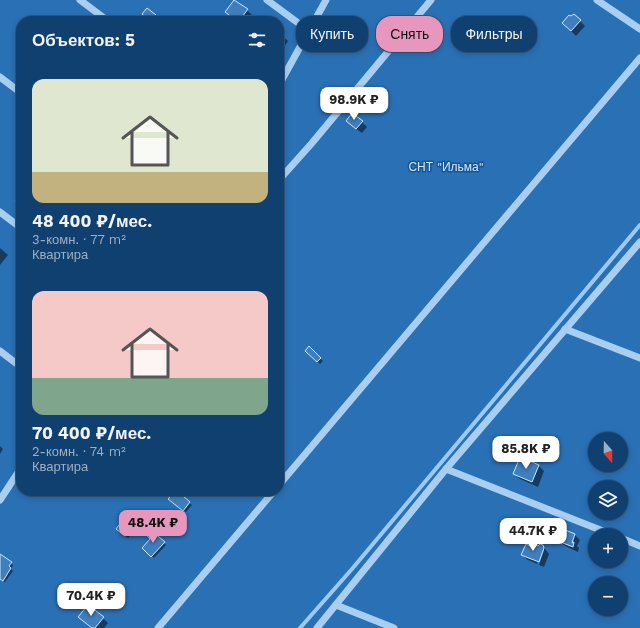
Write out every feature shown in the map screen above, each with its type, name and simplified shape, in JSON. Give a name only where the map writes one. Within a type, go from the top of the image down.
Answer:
[{"type":"street","points":[[80,0],[101,16]]},
{"type":"street","points":[[267,0],[296,21]]},
{"type":"street","points":[[317,16],[326,0]]},
{"type":"street","points":[[284,174],[431,0]]},
{"type":"street","points":[[597,0],[640,29]]},
{"type":"street","points":[[284,76],[297,52]]},
{"type":"street","points":[[284,479],[640,58]]},
{"type":"street","points":[[0,77],[16,89]]},
{"type":"street","points":[[0,212],[16,224]]},
{"type":"street","points":[[316,628],[446,469],[640,242]]},
{"type":"street","points":[[565,329],[640,358]]},
{"type":"street","points":[[0,351],[16,363]]},
{"type":"street","points":[[446,469],[595,528]]},
{"type":"street","points":[[0,500],[3,490],[16,474]]},
{"type":"street","points":[[158,628],[270,496]]},
{"type":"street","points":[[628,541],[640,546]]},
{"type":"street","points":[[336,605],[394,628]]},
{"type":"green space","name":"СНТ \"Ильма\"","points":[[0,0],[640,0],[640,628],[0,628]]},
{"type":"building","points":[[234,0],[248,9],[243,16],[230,16],[225,12]]},
{"type":"building","points":[[147,8],[156,15],[144,16],[142,14]]},
{"type":"building","points":[[574,14],[581,20],[571,31],[562,23],[569,15],[571,16]]},
{"type":"building","points":[[352,113],[363,121],[356,129],[346,121]]},
{"type":"building","points":[[309,346],[321,358],[317,362],[305,351]]},
{"type":"building","points":[[520,457],[539,465],[532,482],[513,474]]},
{"type":"building","points":[[171,496],[183,496],[190,502],[183,511],[168,499]]},
{"type":"building","points":[[119,525],[129,532],[125,536],[116,529]]},
{"type":"building","points":[[563,529],[575,534],[572,543],[574,542],[573,547],[558,541]]},
{"type":"building","points":[[152,531],[165,542],[151,557],[142,548],[150,539],[147,536]]},
{"type":"building","points":[[531,543],[538,546],[540,544],[543,545],[544,548],[539,562],[521,555],[526,544],[530,546]]},
{"type":"building","points":[[0,554],[12,562],[9,566],[11,568],[3,581],[0,579]]},
{"type":"building","points":[[88,605],[104,617],[95,628],[92,628],[78,617]]},
{"type":"waterway","points":[[300,628],[352,569],[640,225]]}]
